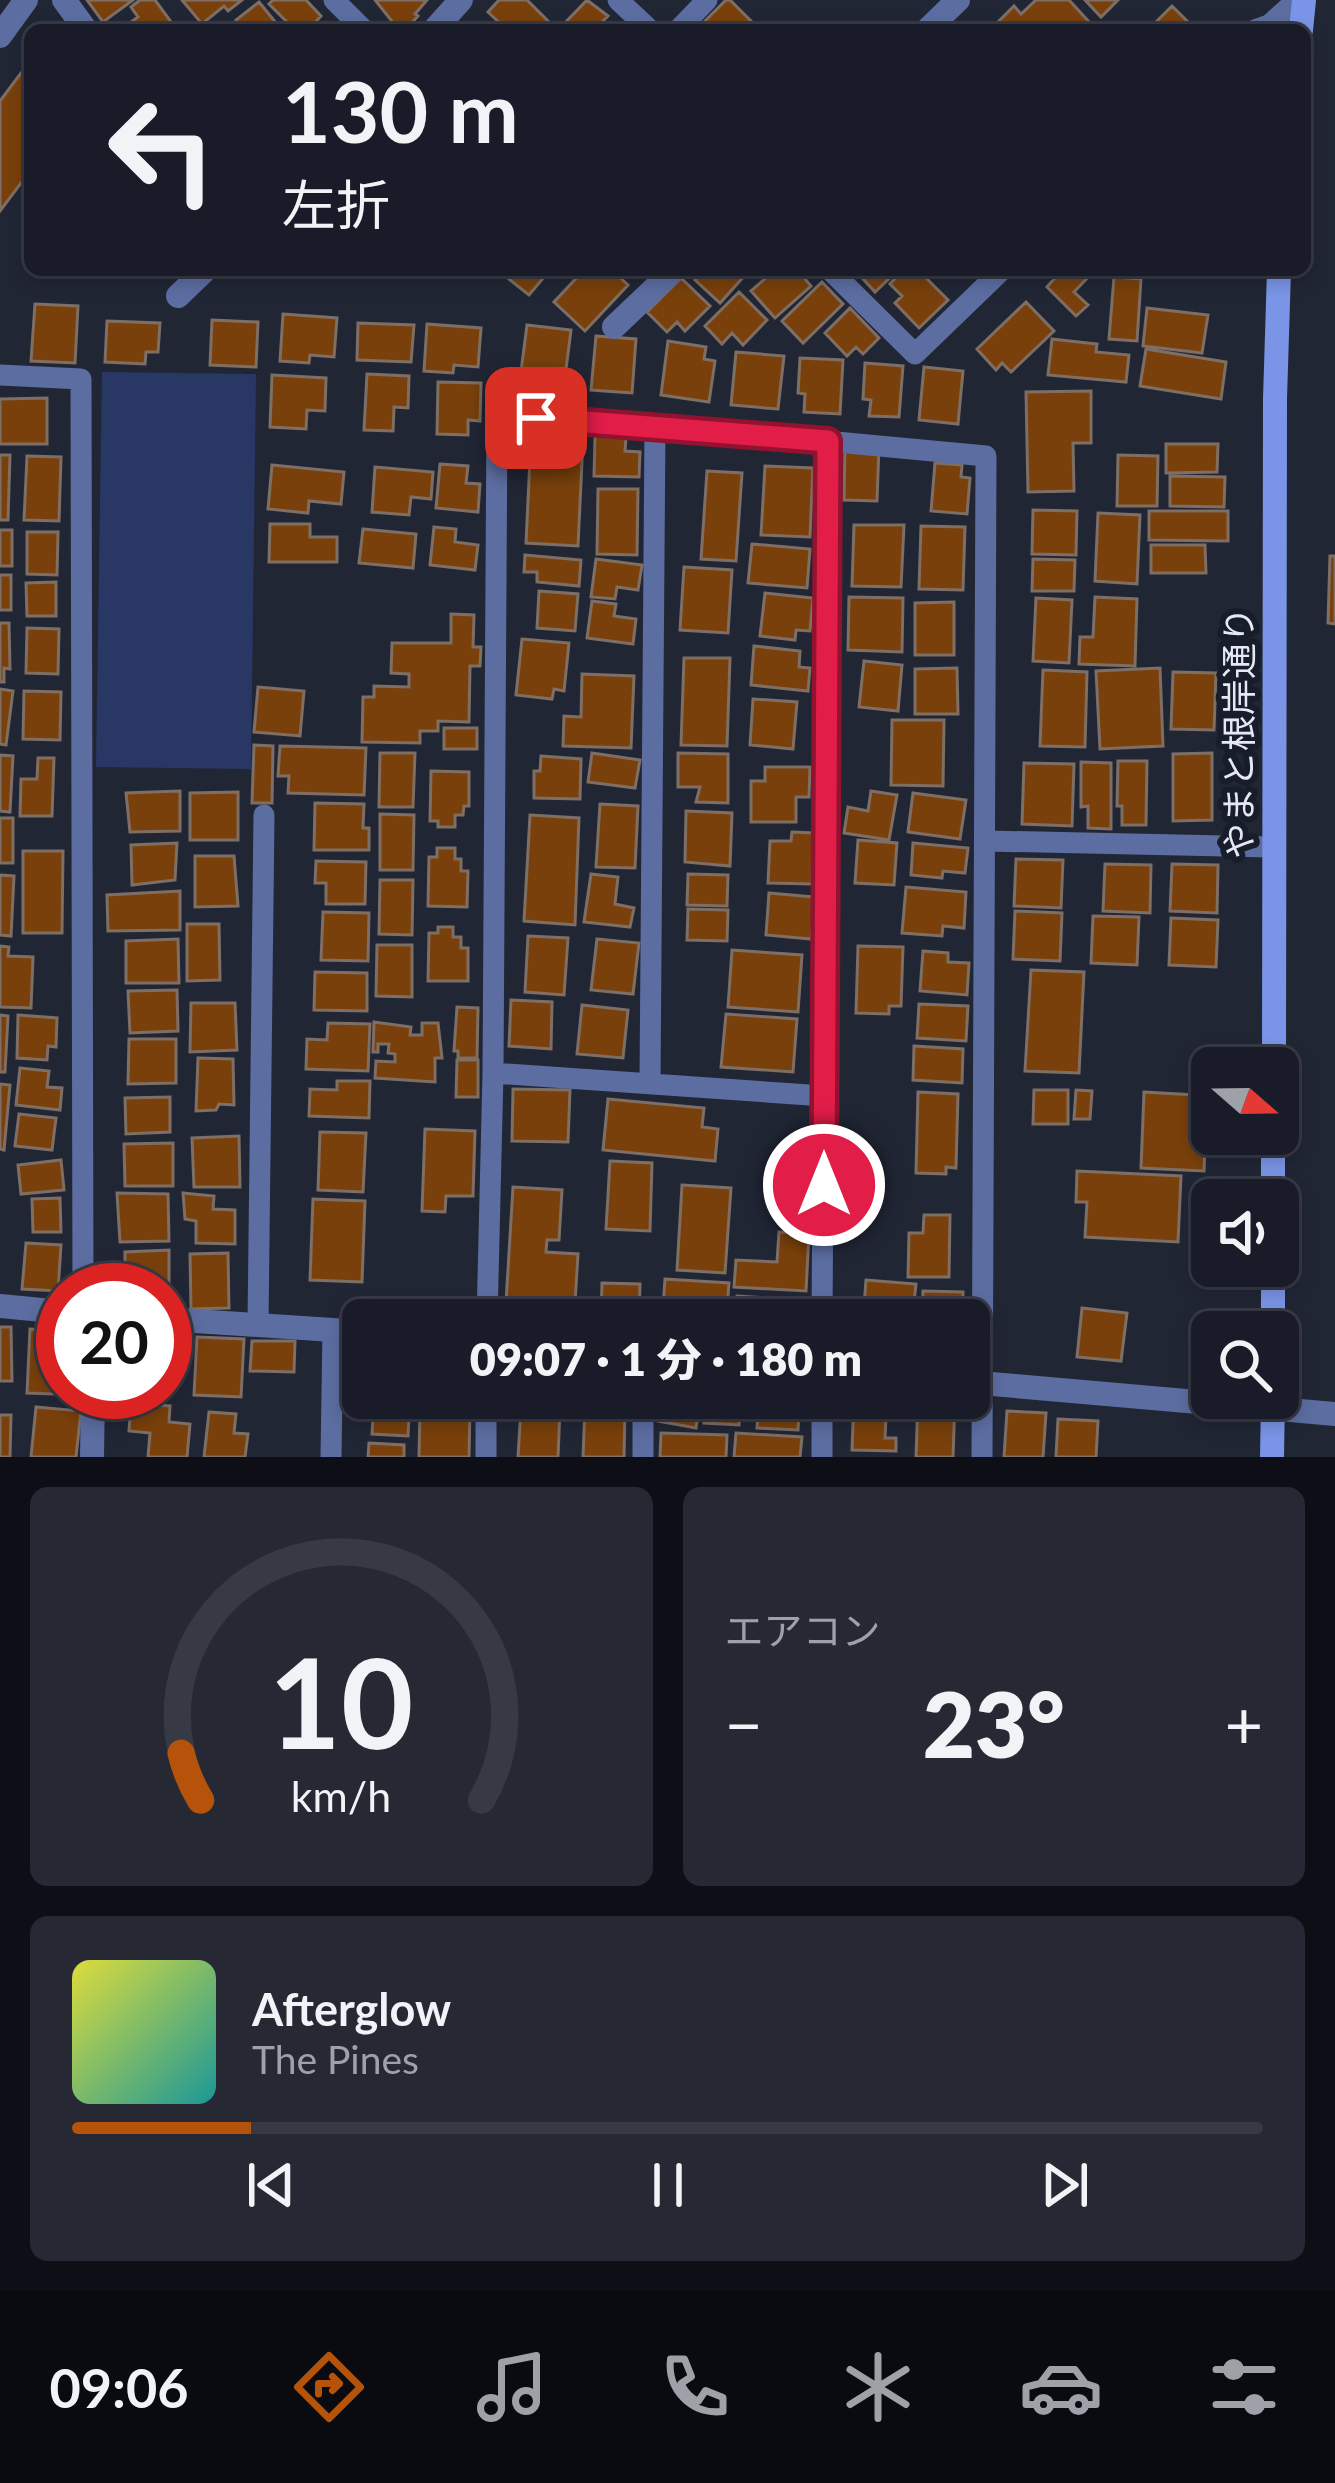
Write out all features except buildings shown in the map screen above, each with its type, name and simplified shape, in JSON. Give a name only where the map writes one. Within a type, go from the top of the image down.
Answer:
[{"type":"street","points":[[0,36],[26,0]]},
{"type":"street","points":[[439,24],[461,0]]},
{"type":"street","points":[[933,24],[958,0]]},
{"type":"street","points":[[178,296],[199,276]]},
{"type":"street","points":[[614,327],[668,276]]},
{"type":"street","name":"やまと根岸通り","points":[[1274,1047],[1279,276]]},
{"type":"street","points":[[0,1306],[36,1309]]},
{"type":"street","points":[[192,1320],[342,1330]]},
{"type":"street","points":[[990,1384],[1191,1398]]},
{"type":"street","points":[[1299,1408],[1335,1414]]},
{"type":"street","points":[[92,1457],[93,1419]]},
{"type":"street","points":[[1272,1457],[1273,1419]]},
{"type":"lane","points":[[334,0],[358,24]]},
{"type":"lane","points":[[618,0],[644,24]]},
{"type":"lane","points":[[684,24],[706,0]]},
{"type":"lane","points":[[1270,24],[1300,0]]},
{"type":"lane","points":[[836,276],[915,355],[996,276]]},
{"type":"lane","points":[[0,375],[81,380],[83,1263]]},
{"type":"lane","points":[[489,1299],[497,416],[655,425],[986,457],[987,841],[978,1299]]},
{"type":"lane","points":[[650,1083],[655,425]]},
{"type":"lane","points":[[823,1299],[828,441]]},
{"type":"lane","points":[[258,1324],[264,815]]},
{"type":"lane","points":[[987,841],[1274,847]]},
{"type":"lane","points":[[494,1073],[824,1096]]},
{"type":"lane","points":[[332,1457],[333,1329]]},
{"type":"lane","points":[[486,1419],[486,1457]]},
{"type":"lane","points":[[643,1419],[643,1457]]},
{"type":"lane","points":[[822,1419],[822,1457]]},
{"type":"lane","points":[[979,1419],[982,1457]]},
{"type":"shaded area","points":[[102,372],[256,374],[251,769],[96,767]]},
{"type":"route","points":[[536,418],[828,441],[824,1185]]}]
